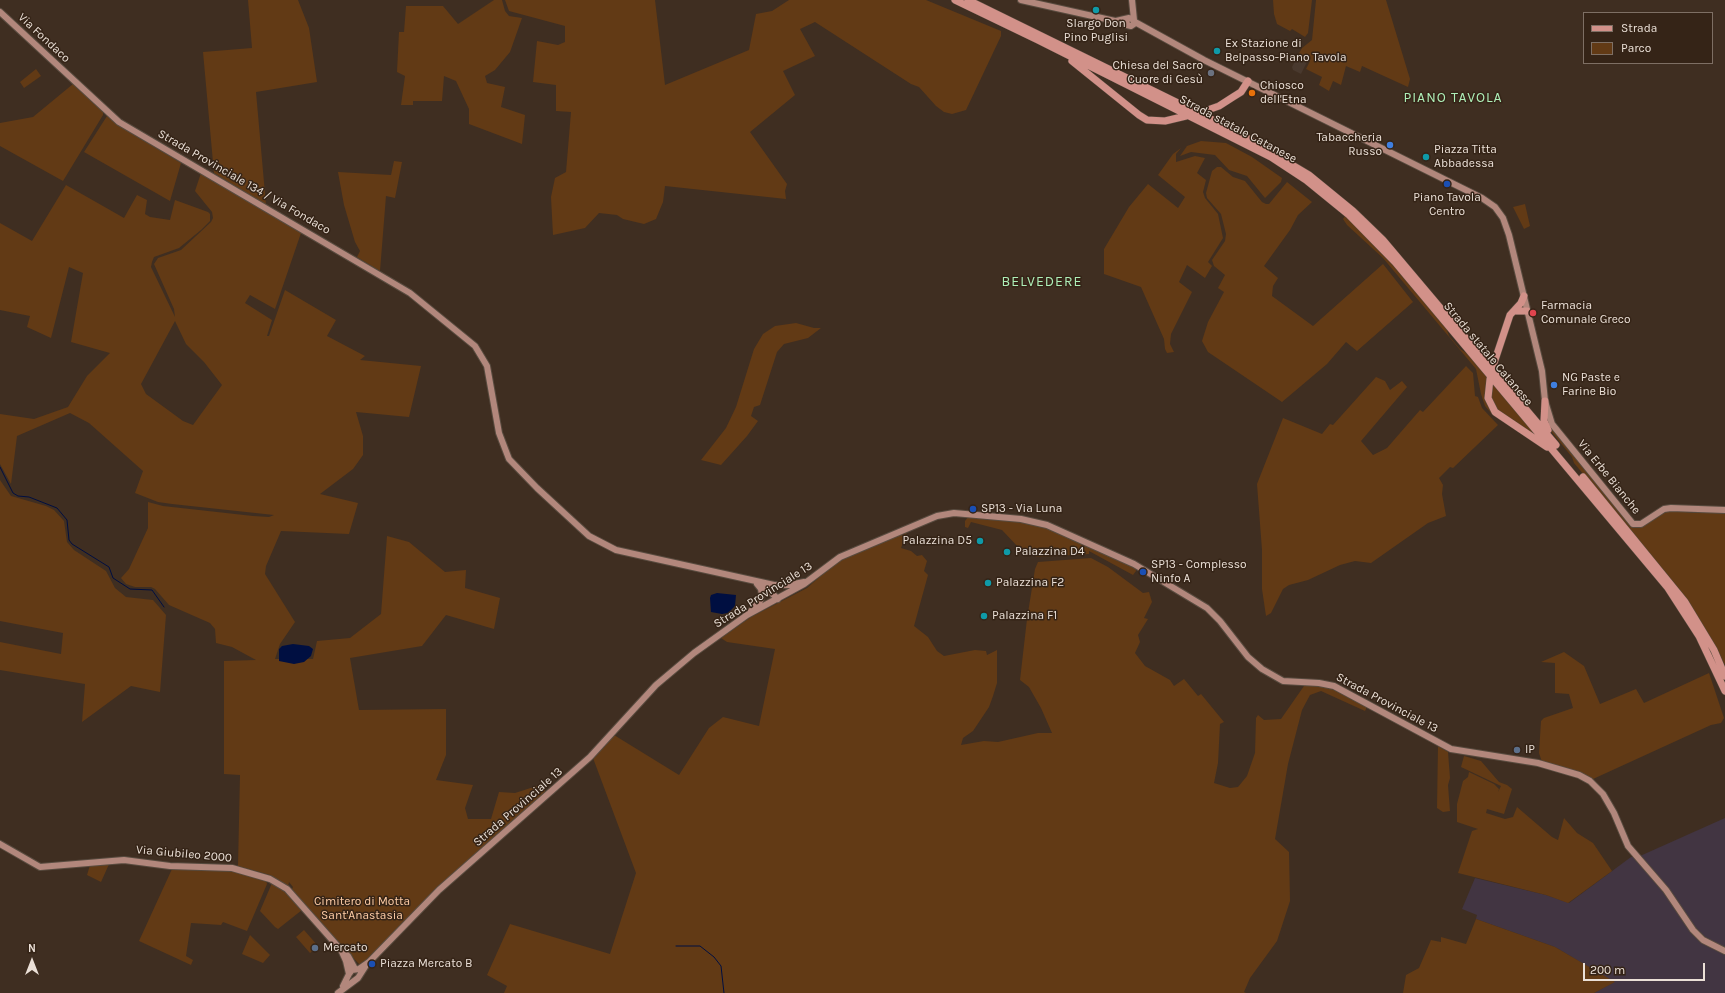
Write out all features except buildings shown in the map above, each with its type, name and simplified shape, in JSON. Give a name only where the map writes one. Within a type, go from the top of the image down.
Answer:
[{"type":"main road","points":[[955,0],[1038,40],[1046,48],[1077,63],[1147,120],[1165,121],[1186,116]]},
{"type":"main road","name":"Strada statale Catanese","points":[[968,0],[1235,131],[1309,175],[1353,210],[1399,258],[1673,585],[1702,629],[1725,676]]},
{"type":"main road","points":[[1021,0],[1115,21],[1130,22],[1488,202],[1500,213],[1509,235],[1542,371],[1545,401],[1544,421],[1554,443]]},
{"type":"main road","points":[[1130,22],[1132,3]]},
{"type":"main road","name":"Via Fondaco","points":[[0,12],[74,80]]},
{"type":"main road","name":"Strada statale Catanese","points":[[1038,40],[1277,161],[1306,180],[1349,215],[1395,262],[1569,468],[1680,605],[1708,652],[1725,690]]},
{"type":"main road","name":"Strada Provinciale 134 / Via Fondaco","points":[[74,80],[107,111],[130,129],[410,293],[463,336],[481,353],[489,374],[499,433],[509,459],[537,488],[589,536],[616,550],[732,576]]},
{"type":"main road","points":[[1202,112],[1219,106],[1241,92],[1248,81]]},
{"type":"main road","points":[[1493,366],[1507,325],[1514,310],[1521,303],[1524,296]]},
{"type":"main road","points":[[1514,310],[1527,310]]},
{"type":"main road","points":[[1490,379],[1488,398],[1495,412],[1543,443],[1569,468]]},
{"type":"main road","name":"Via Erbe Bianche","points":[[1545,401],[1552,424],[1633,524],[1641,524],[1664,509],[1725,510]]},
{"type":"main road","name":"Strada Provinciale 13","points":[[357,971],[369,962],[439,890],[590,758],[671,671],[747,615],[778,599],[811,579],[840,557],[946,514],[966,513],[1021,519],[1047,524],[1134,564],[1207,608],[1220,621],[1248,657],[1276,678],[1289,683],[1318,683],[1334,686],[1451,749],[1538,763],[1579,775],[1590,781],[1597,786],[1610,807],[1628,846],[1669,894],[1693,930],[1703,940],[1725,950]]},
{"type":"main road","points":[[732,576],[756,583],[764,587],[778,599]]},
{"type":"main road","points":[[732,576],[774,585],[789,585],[811,579]]},
{"type":"main road","points":[[747,615],[760,601],[762,595],[761,589],[756,583]]},
{"type":"main road","points":[[774,585],[778,599]]},
{"type":"main road","name":"Via Giubileo 2000","points":[[0,844],[40,867],[124,860],[170,866],[232,868],[263,877],[274,881],[286,890],[348,956],[357,971]]},
{"type":"main road","points":[[341,950],[346,961],[349,974],[354,980]]},
{"type":"main road","points":[[350,971],[357,971],[357,979],[339,992],[350,971]]},
{"type":"shaded area","points":[[1298,55],[1308,60],[1301,74],[1293,70],[1292,67]]},
{"type":"shaded area","points":[[717,593],[736,595],[735,606],[728,613],[722,614],[711,612],[710,598],[711,595]]},
{"type":"shaded area","points":[[293,644],[309,646],[313,649],[311,656],[304,662],[294,664],[279,661],[279,649],[282,646]]},
{"type":"shaded area","points":[[1725,818],[1725,993],[1594,993],[1614,982],[1555,947],[1476,919],[1477,915],[1462,909],[1475,878],[1546,895],[1569,903],[1631,857],[1640,856]]},
{"type":"green space","points":[[248,0],[298,0],[309,28],[317,82],[256,92],[266,205],[214,173],[203,52],[252,48]]},
{"type":"green space","points":[[494,0],[502,0],[505,11],[509,16],[522,18],[510,52],[495,70],[485,76],[487,83],[505,87],[501,107],[525,115],[522,144],[469,124],[469,109],[456,81],[444,76],[442,101],[413,101],[413,105],[401,105],[405,76],[397,72],[399,32],[404,32],[406,6],[443,6],[458,24]]},
{"type":"green space","points":[[505,0],[655,0],[665,85],[749,50],[756,14],[772,11],[789,0],[926,0],[1001,31],[1001,36],[966,110],[952,114],[944,112],[936,106],[919,87],[911,84],[815,22],[800,29],[815,56],[783,71],[795,95],[750,132],[787,184],[785,191],[786,199],[665,186],[663,202],[656,219],[644,224],[623,219],[617,215],[599,213],[585,228],[553,235],[551,197],[555,178],[566,172],[571,112],[556,111],[556,85],[533,82],[537,41],[558,45],[565,42],[565,26],[509,11]]},
{"type":"green space","points":[[1273,0],[1312,0],[1308,33],[1305,37],[1292,29],[1290,31],[1277,24],[1274,14]]},
{"type":"green space","points":[[1316,0],[1386,0],[1410,79],[1408,87],[1362,66],[1360,72],[1346,66],[1341,85],[1333,81],[1329,91],[1319,85],[1322,77],[1306,69],[1310,61],[1298,55],[1302,48],[1312,40]]},
{"type":"green space","points":[[36,69],[41,76],[24,88],[20,82]]},
{"type":"green space","points":[[73,84],[103,112],[103,115],[63,181],[0,146],[0,123],[33,117]]},
{"type":"green space","points":[[107,116],[129,132],[181,163],[170,201],[84,152]]},
{"type":"green space","points":[[1201,141],[1226,143],[1252,157],[1282,178],[1281,182],[1265,198],[1247,176],[1229,170],[1215,155],[1191,152],[1180,156],[1187,146]]},
{"type":"green space","points":[[1181,148],[1176,154],[1176,162],[1195,156],[1205,158],[1197,173],[1206,180],[1203,192],[1205,198],[1218,214],[1223,238],[1208,262],[1212,266],[1205,278],[1187,265],[1179,282],[1192,292],[1171,334],[1170,344],[1174,352],[1167,353],[1164,339],[1141,287],[1104,274],[1104,249],[1129,207],[1148,184],[1178,208],[1185,197],[1158,175],[1173,154]]},
{"type":"green space","points":[[394,161],[402,162],[395,198],[386,196],[380,271],[357,257],[360,251],[355,242],[344,205],[338,172],[391,175]]},
{"type":"green space","points":[[1217,167],[1221,167],[1233,177],[1245,181],[1262,202],[1266,204],[1269,204],[1287,182],[1312,202],[1298,215],[1290,230],[1264,266],[1278,278],[1273,286],[1272,296],[1313,326],[1383,264],[1413,302],[1357,351],[1346,342],[1327,364],[1282,402],[1208,352],[1202,341],[1208,322],[1224,292],[1218,288],[1225,275],[1214,266],[1212,260],[1225,241],[1226,234],[1221,214],[1207,198],[1206,193],[1212,171]]},
{"type":"green space","name":"Cimitero di Motta Sant'Anastasia","points":[[201,173],[301,233],[275,309],[250,295],[245,303],[272,320],[267,336],[269,336],[285,290],[336,320],[327,336],[365,356],[360,360],[421,366],[409,417],[356,412],[363,436],[363,455],[353,469],[320,494],[358,503],[349,534],[281,531],[266,566],[265,574],[295,622],[280,644],[275,659],[313,659],[317,641],[350,638],[381,614],[387,536],[409,542],[445,572],[466,570],[465,588],[500,598],[494,629],[446,615],[422,646],[350,658],[359,710],[446,709],[446,755],[436,780],[473,785],[465,808],[468,819],[491,819],[499,792],[515,793],[543,784],[545,790],[545,794],[361,966],[309,911],[292,889],[293,887],[289,882],[288,887],[270,875],[238,866],[240,775],[224,774],[224,661],[256,660],[232,647],[216,643],[215,629],[210,623],[169,605],[155,589],[151,587],[135,587],[126,584],[121,578],[129,569],[148,528],[148,502],[163,506],[253,516],[269,517],[274,515],[158,502],[135,493],[143,471],[89,423],[70,413],[17,436],[11,484],[0,464],[0,414],[34,419],[68,407],[87,376],[110,353],[71,342],[83,273],[69,267],[51,338],[27,327],[30,316],[0,310],[0,223],[32,241],[66,185],[124,218],[137,195],[147,200],[145,214],[150,217],[170,220],[175,200],[208,212],[210,214],[210,221],[201,230],[179,248],[154,257],[152,262],[151,267],[175,317],[174,309],[154,264],[158,258],[181,250],[211,222],[213,218],[212,212],[195,191]],"holes":[[[175,321],[186,344],[204,362],[222,385],[193,425],[183,421],[146,394],[141,384]]]},
{"type":"green space","points":[[1525,204],[1530,226],[1524,229],[1513,207]]},
{"type":"green space","points":[[1345,216],[1386,256],[1446,327],[1449,336],[1460,349],[1470,355],[1488,378],[1486,398],[1511,425],[1491,413],[1485,406],[1476,369],[1383,258],[1347,225],[1343,219]]},
{"type":"green space","points":[[796,323],[814,328],[821,328],[808,338],[784,344],[777,352],[760,405],[754,407],[751,416],[758,421],[747,436],[721,465],[701,460],[726,428],[736,407],[754,349],[763,334],[775,326]]},
{"type":"green space","points":[[1466,366],[1473,373],[1475,396],[1478,397],[1482,408],[1498,425],[1453,468],[1450,467],[1439,478],[1443,485],[1442,494],[1446,516],[1428,523],[1371,563],[1355,561],[1340,565],[1308,580],[1289,585],[1283,589],[1271,613],[1266,616],[1262,589],[1262,550],[1257,484],[1283,418],[1322,434],[1330,424],[1333,425],[1376,377],[1385,381],[1390,390],[1402,381],[1407,387],[1361,441],[1373,455],[1387,448],[1420,410],[1423,412]]},
{"type":"green space","points":[[1491,382],[1541,440],[1497,411],[1491,403]]},
{"type":"green space","points":[[1545,420],[1633,527],[1639,528],[1664,512],[1671,510],[1693,513],[1725,513],[1725,665],[1690,605],[1676,585],[1574,463],[1572,457],[1550,430]]},
{"type":"green space","points":[[0,480],[11,496],[46,506],[54,510],[64,521],[67,542],[74,550],[106,571],[115,588],[126,597],[153,600],[166,615],[160,692],[131,686],[82,722],[85,684],[0,670],[0,642],[61,654],[63,633],[0,621]]},
{"type":"green space","points":[[969,516],[1022,521],[1047,528],[1135,567],[1136,571],[1133,575],[1089,551],[1089,554],[1037,557],[1019,548],[1002,530],[971,522],[968,528],[965,527],[965,521]]},
{"type":"green space","points":[[907,532],[901,548],[911,551],[917,556],[922,555],[927,561],[924,571],[928,575],[914,626],[928,637],[937,651],[944,656],[975,650],[986,651],[987,655],[997,650],[997,683],[989,707],[973,731],[963,738],[961,745],[984,741],[998,742],[1038,733],[1052,733],[1041,708],[1029,687],[1020,680],[1027,619],[1035,569],[1038,562],[1091,558],[1108,567],[1143,593],[1149,592],[1152,602],[1144,618],[1148,619],[1138,635],[1140,642],[1135,653],[1145,666],[1170,680],[1174,686],[1184,679],[1198,696],[1201,694],[1224,722],[1220,724],[1218,763],[1214,783],[1230,788],[1238,787],[1247,776],[1255,753],[1256,718],[1258,715],[1264,720],[1281,719],[1304,686],[1319,685],[1330,688],[1367,707],[1365,711],[1321,691],[1310,695],[1302,710],[1288,764],[1275,839],[1289,852],[1290,901],[1277,941],[1250,978],[1244,992],[1246,993],[504,993],[507,986],[487,975],[510,924],[610,954],[636,873],[593,758],[614,735],[679,775],[709,728],[723,717],[759,726],[775,649],[727,642],[721,638],[751,617],[807,588],[838,561]]},
{"type":"green space","points":[[1564,652],[1584,666],[1600,704],[1636,689],[1644,703],[1709,673],[1724,718],[1721,723],[1711,725],[1593,779],[1580,772],[1542,762],[1539,753],[1541,721],[1544,718],[1573,708],[1569,694],[1555,693],[1555,663],[1541,662]]},
{"type":"green space","points":[[1438,746],[1448,752],[1450,778],[1448,785],[1450,811],[1443,812],[1437,808]]},
{"type":"green space","points":[[1464,756],[1481,761],[1499,782],[1512,789],[1504,814],[1487,809],[1486,813],[1505,819],[1513,817],[1517,807],[1552,837],[1558,840],[1564,818],[1577,833],[1593,843],[1612,871],[1568,903],[1546,895],[1458,873],[1472,831],[1478,829],[1457,822],[1457,804],[1463,781],[1468,777],[1469,772],[1494,784],[1499,789],[1498,792],[1501,786],[1461,767]]},
{"type":"green space","points":[[110,862],[101,882],[87,875],[90,865]]},
{"type":"green space","points":[[172,869],[228,870],[266,880],[267,884],[247,931],[223,922],[221,925],[191,923],[186,956],[193,960],[191,965],[139,941]]},
{"type":"green space","points":[[272,883],[284,891],[302,910],[278,929],[260,911]]},
{"type":"green space","points":[[1476,919],[1555,947],[1615,982],[1594,993],[1403,993],[1406,975],[1419,968],[1431,940],[1441,942],[1441,937],[1466,944]]},
{"type":"green space","points":[[304,930],[318,946],[310,953],[296,937]]},
{"type":"green space","points":[[250,935],[270,955],[263,963],[242,954]]},
{"type":"waterway","points":[[0,467],[13,493],[18,496],[29,497],[57,508],[67,520],[69,540],[72,544],[109,567],[113,578],[130,589],[152,590],[164,607]]},
{"type":"waterway","points":[[676,946],[700,946],[714,957],[721,966],[724,993]]},
{"type":"place","name":"Slargo Don Pino Puglisi","points":[[1096,10]]},
{"type":"place","name":"Ex Stazione di Belpasso-Piano Tavola","points":[[1217,51]]},
{"type":"place","name":"Chiesa del Sacro Cuore di Gesù","points":[[1211,73]]},
{"type":"place","name":"Chiosco dell'Etna","points":[[1252,93]]},
{"type":"place","name":"Tabaccheria Russo","points":[[1390,145]]},
{"type":"place","name":"Piazza Titta Abbadessa","points":[[1426,157]]},
{"type":"place","name":"Piano Tavola Centro","points":[[1447,184]]},
{"type":"place","name":"Farmacia Comunale Greco","points":[[1533,313]]},
{"type":"place","name":"NG Paste e Farine Bio","points":[[1554,385]]},
{"type":"place","name":"SP13 - Via Luna","points":[[973,509]]},
{"type":"place","name":"Palazzina D5","points":[[980,541]]},
{"type":"place","name":"Palazzina D4","points":[[1007,552]]},
{"type":"place","name":"SP13 - Complesso Ninfo A","points":[[1143,572]]},
{"type":"place","name":"Palazzina F2","points":[[988,583]]},
{"type":"place","name":"Palazzina F1","points":[[984,616]]},
{"type":"place","name":"IP","points":[[1517,750]]},
{"type":"place","name":"Mercato","points":[[315,948]]},
{"type":"place","name":"Piazza Mercato B","points":[[372,964]]},
{"type":"district","name":"PIANO TAVOLA","points":[[1453,98]]},
{"type":"district","name":"BELVEDERE","points":[[1042,282]]}]
